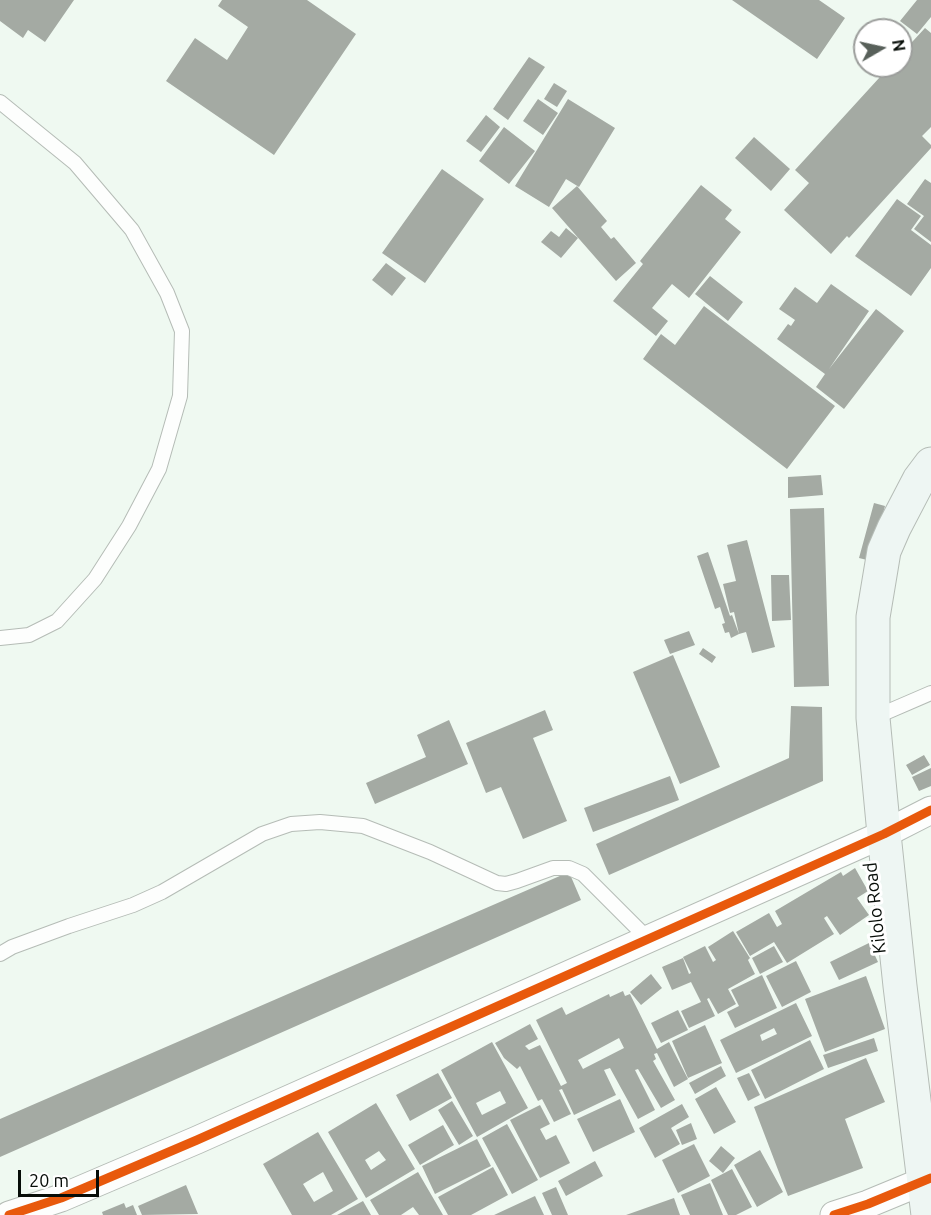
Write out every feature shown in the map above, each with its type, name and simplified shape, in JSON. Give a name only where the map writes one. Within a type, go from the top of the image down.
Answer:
[{"type":"main road","name":"Kilolo Road","points":[[928,1215],[928,1179],[900,986],[873,718],[873,617],[884,551],[919,480],[931,464]]},
{"type":"street","points":[[9,1215],[61,1198],[197,1140],[884,834],[931,810]]},
{"type":"street","points":[[834,1215],[868,1204],[928,1179]]},
{"type":"lane","points":[[0,102],[75,163],[132,230],[167,293],[182,331],[180,396],[159,469],[129,526],[95,579],[57,621],[29,635],[0,638]]},
{"type":"lane","points":[[873,718],[931,693]]},
{"type":"lane","points":[[0,954],[12,947],[133,905],[162,892],[262,834],[291,824],[321,822],[363,826],[430,852],[497,883],[506,884],[554,868],[569,868],[583,874],[648,939]]},
{"type":"building","points":[[0,0],[74,0],[45,42],[28,30],[23,38],[0,21]]},
{"type":"building","points":[[222,0],[307,0],[356,34],[274,155],[166,81],[195,38],[227,60],[248,27],[218,6]]},
{"type":"building","points":[[732,0],[819,0],[845,18],[817,59]]},
{"type":"building","points":[[917,0],[931,0],[931,17],[917,34],[913,31],[913,18],[902,18]]},
{"type":"building","points":[[925,28],[931,33],[931,127],[922,136],[931,148],[849,238],[847,236],[831,254],[784,210],[809,183],[795,170],[879,78],[913,78],[913,41]]},
{"type":"building","points":[[529,57],[545,67],[508,120],[493,109]]},
{"type":"building","points":[[554,83],[567,91],[557,107],[544,99]]},
{"type":"building","points":[[538,99],[558,113],[543,135],[523,121]]},
{"type":"building","points":[[568,99],[615,128],[579,187],[566,179],[549,207],[515,186]]},
{"type":"building","points":[[486,115],[500,127],[481,152],[466,141]]},
{"type":"building","points":[[504,127],[535,151],[509,184],[479,161]]},
{"type":"building","points":[[754,137],[790,169],[771,191],[735,158]]},
{"type":"building","points":[[442,169],[484,199],[425,283],[382,253]]},
{"type":"building","points":[[925,179],[931,183],[931,242],[914,229],[924,216],[907,204]]},
{"type":"building","points":[[701,185],[732,210],[725,219],[741,232],[689,298],[672,284],[652,308],[668,321],[656,336],[613,301],[643,264],[640,261]]},
{"type":"building","points":[[577,186],[607,221],[601,227],[611,239],[614,237],[636,263],[616,281],[552,208]]},
{"type":"building","points":[[897,199],[921,216],[911,230],[931,245],[931,268],[911,296],[855,256]]},
{"type":"building","points":[[566,228],[578,238],[561,258],[541,242],[551,231],[559,237]]},
{"type":"building","points":[[386,263],[406,278],[392,296],[372,280]]},
{"type":"building","points":[[710,276],[743,302],[728,321],[695,294]]},
{"type":"building","points":[[831,284],[869,311],[829,369],[876,309],[904,331],[844,409],[816,387],[825,374],[777,339],[788,324],[791,326],[795,320],[779,309],[795,287],[817,303]]},
{"type":"building","points":[[704,306],[835,406],[787,469],[643,359],[661,334],[675,345]]},
{"type":"building","points":[[821,475],[823,495],[788,498],[788,477]]},
{"type":"building","points":[[874,503],[885,506],[871,561],[859,558]]},
{"type":"building","points":[[824,508],[829,686],[794,687],[790,509]]},
{"type":"building","points":[[747,540],[775,647],[752,653],[746,632],[739,634],[734,612],[730,613],[723,584],[736,581],[727,545]]},
{"type":"building","points":[[708,552],[730,616],[732,615],[739,634],[731,638],[729,632],[725,633],[722,624],[725,623],[720,607],[715,609],[697,556]]},
{"type":"building","points":[[771,575],[789,575],[791,620],[772,621]]},
{"type":"building","points":[[689,631],[695,645],[670,654],[664,640]]},
{"type":"building","points":[[703,648],[716,657],[712,663],[699,654]]},
{"type":"building","points":[[673,655],[720,767],[680,784],[633,672]]},
{"type":"building","points":[[791,706],[822,707],[823,781],[609,875],[596,844],[789,758]]},
{"type":"building","points":[[545,710],[553,730],[533,738],[567,821],[523,839],[501,787],[486,793],[466,743]]},
{"type":"building","points":[[449,720],[468,764],[375,804],[366,783],[426,757],[417,735]]},
{"type":"building","points":[[924,755],[930,765],[912,775],[906,765]]},
{"type":"building","points":[[931,768],[931,786],[919,791],[912,777]]},
{"type":"building","points":[[670,776],[679,800],[593,832],[584,808]]},
{"type":"building","points":[[855,868],[868,891],[857,898],[869,915],[840,935],[827,916],[824,918],[834,934],[787,963],[774,942],[750,956],[736,932],[769,913],[777,927],[782,924],[775,911],[841,872],[843,876]]},
{"type":"building","points":[[569,872],[581,900],[0,1157],[0,1119]]},
{"type":"building","points":[[733,931],[750,958],[748,960],[755,974],[728,989],[736,1004],[718,1014],[709,998],[707,999],[715,1016],[689,1028],[681,1011],[701,1002],[691,982],[672,990],[662,967],[683,958],[689,974],[691,973],[683,957],[705,946],[713,962],[716,960],[708,947]]},
{"type":"building","points":[[869,943],[878,962],[839,980],[830,962]]},
{"type":"building","points":[[774,946],[783,962],[760,974],[752,958]]},
{"type":"building","points":[[796,961],[811,992],[782,1007],[766,976]]},
{"type":"building","points":[[651,974],[662,988],[641,1005],[630,992]]},
{"type":"building","points":[[762,975],[777,1008],[735,1028],[727,1012],[739,1006],[731,990]]},
{"type":"building","points":[[866,976],[885,1029],[825,1052],[805,999]]},
{"type":"building","points":[[623,991],[625,996],[630,994],[657,1049],[669,1042],[688,1079],[674,1087],[657,1053],[654,1054],[656,1059],[653,1061],[675,1100],[661,1108],[638,1069],[635,1070],[655,1110],[638,1119],[610,1068],[604,1070],[616,1095],[574,1115],[562,1089],[559,1090],[571,1114],[554,1122],[542,1099],[538,1101],[520,1066],[517,1069],[504,1058],[495,1043],[530,1024],[538,1039],[525,1046],[529,1050],[540,1045],[561,1086],[567,1083],[536,1020],[562,1007],[566,1015],[609,994],[610,997]],"holes":[[[619,1038],[624,1048],[583,1069],[578,1060]]]},
{"type":"building","points":[[796,1003],[812,1036],[736,1073],[720,1040]],"holes":[[[774,1028],[777,1034],[762,1041],[760,1035]]]},
{"type":"building","points":[[678,1010],[688,1030],[661,1043],[651,1023]]},
{"type":"building","points":[[705,1025],[722,1063],[688,1078],[672,1041]]},
{"type":"building","points":[[874,1038],[878,1051],[828,1068],[823,1055]]},
{"type":"building","points":[[810,1040],[824,1069],[765,1099],[751,1070]]},
{"type":"building","points":[[492,1042],[528,1108],[477,1137],[441,1070]],"holes":[[[500,1091],[506,1103],[482,1115],[476,1103]]]},
{"type":"building","points":[[866,1058],[885,1102],[845,1119],[863,1168],[788,1196],[754,1107]]},
{"type":"building","points":[[721,1066],[726,1076],[695,1094],[689,1083]]},
{"type":"building","points":[[438,1073],[452,1098],[410,1121],[396,1095]]},
{"type":"building","points":[[749,1073],[760,1095],[748,1101],[737,1078]]},
{"type":"building","points":[[716,1087],[736,1122],[714,1134],[695,1099]]},
{"type":"building","points":[[620,1099],[635,1132],[593,1152],[577,1119]]},
{"type":"building","points":[[452,1101],[473,1136],[459,1145],[438,1110]]},
{"type":"building","points":[[376,1103],[415,1169],[366,1198],[328,1132]],"holes":[[[379,1151],[386,1160],[371,1170],[365,1160]]]},
{"type":"building","points":[[682,1104],[689,1117],[671,1128],[680,1144],[655,1158],[639,1128]]},
{"type":"building","points":[[540,1105],[550,1124],[540,1129],[546,1140],[556,1135],[570,1163],[540,1178],[510,1120]]},
{"type":"building","points":[[691,1123],[697,1139],[682,1145],[676,1130]]},
{"type":"building","points":[[507,1124],[538,1180],[512,1194],[482,1138]]},
{"type":"building","points":[[443,1125],[454,1145],[420,1165],[408,1145]]},
{"type":"building","points":[[318,1132],[358,1199],[331,1215],[292,1215],[263,1164]],"holes":[[[323,1172],[333,1191],[314,1202],[303,1184]]]},
{"type":"building","points":[[477,1139],[491,1166],[435,1194],[422,1166]]},
{"type":"building","points":[[694,1144],[710,1176],[678,1193],[662,1160]]},
{"type":"building","points":[[721,1146],[735,1158],[723,1173],[709,1161]]},
{"type":"building","points":[[760,1150],[783,1192],[757,1207],[734,1165]]},
{"type":"building","points":[[595,1161],[603,1176],[566,1196],[558,1181]]},
{"type":"building","points":[[493,1167],[508,1195],[471,1215],[448,1215],[438,1197]]},
{"type":"building","points":[[732,1169],[752,1207],[736,1215],[728,1215],[711,1180]]},
{"type":"building","points":[[418,1172],[443,1215],[419,1215],[413,1207],[401,1215],[379,1215],[370,1200]]},
{"type":"building","points":[[710,1183],[723,1215],[690,1215],[681,1195]]},
{"type":"building","points":[[186,1185],[198,1214],[142,1215],[138,1206]]},
{"type":"building","points":[[556,1187],[568,1215],[552,1215],[542,1193]]},
{"type":"building","points":[[535,1196],[544,1215],[494,1215]]},
{"type":"building","points":[[674,1198],[680,1215],[626,1215]]},
{"type":"building","points":[[363,1201],[371,1215],[337,1215]]},
{"type":"building","points":[[124,1203],[126,1208],[133,1205],[137,1215],[103,1215],[102,1212]]},
{"type":"cycle path","points":[[9,1215],[61,1198],[197,1140],[884,834],[931,810]]},
{"type":"cycle path","points":[[834,1215],[868,1204],[931,1178]]}]
